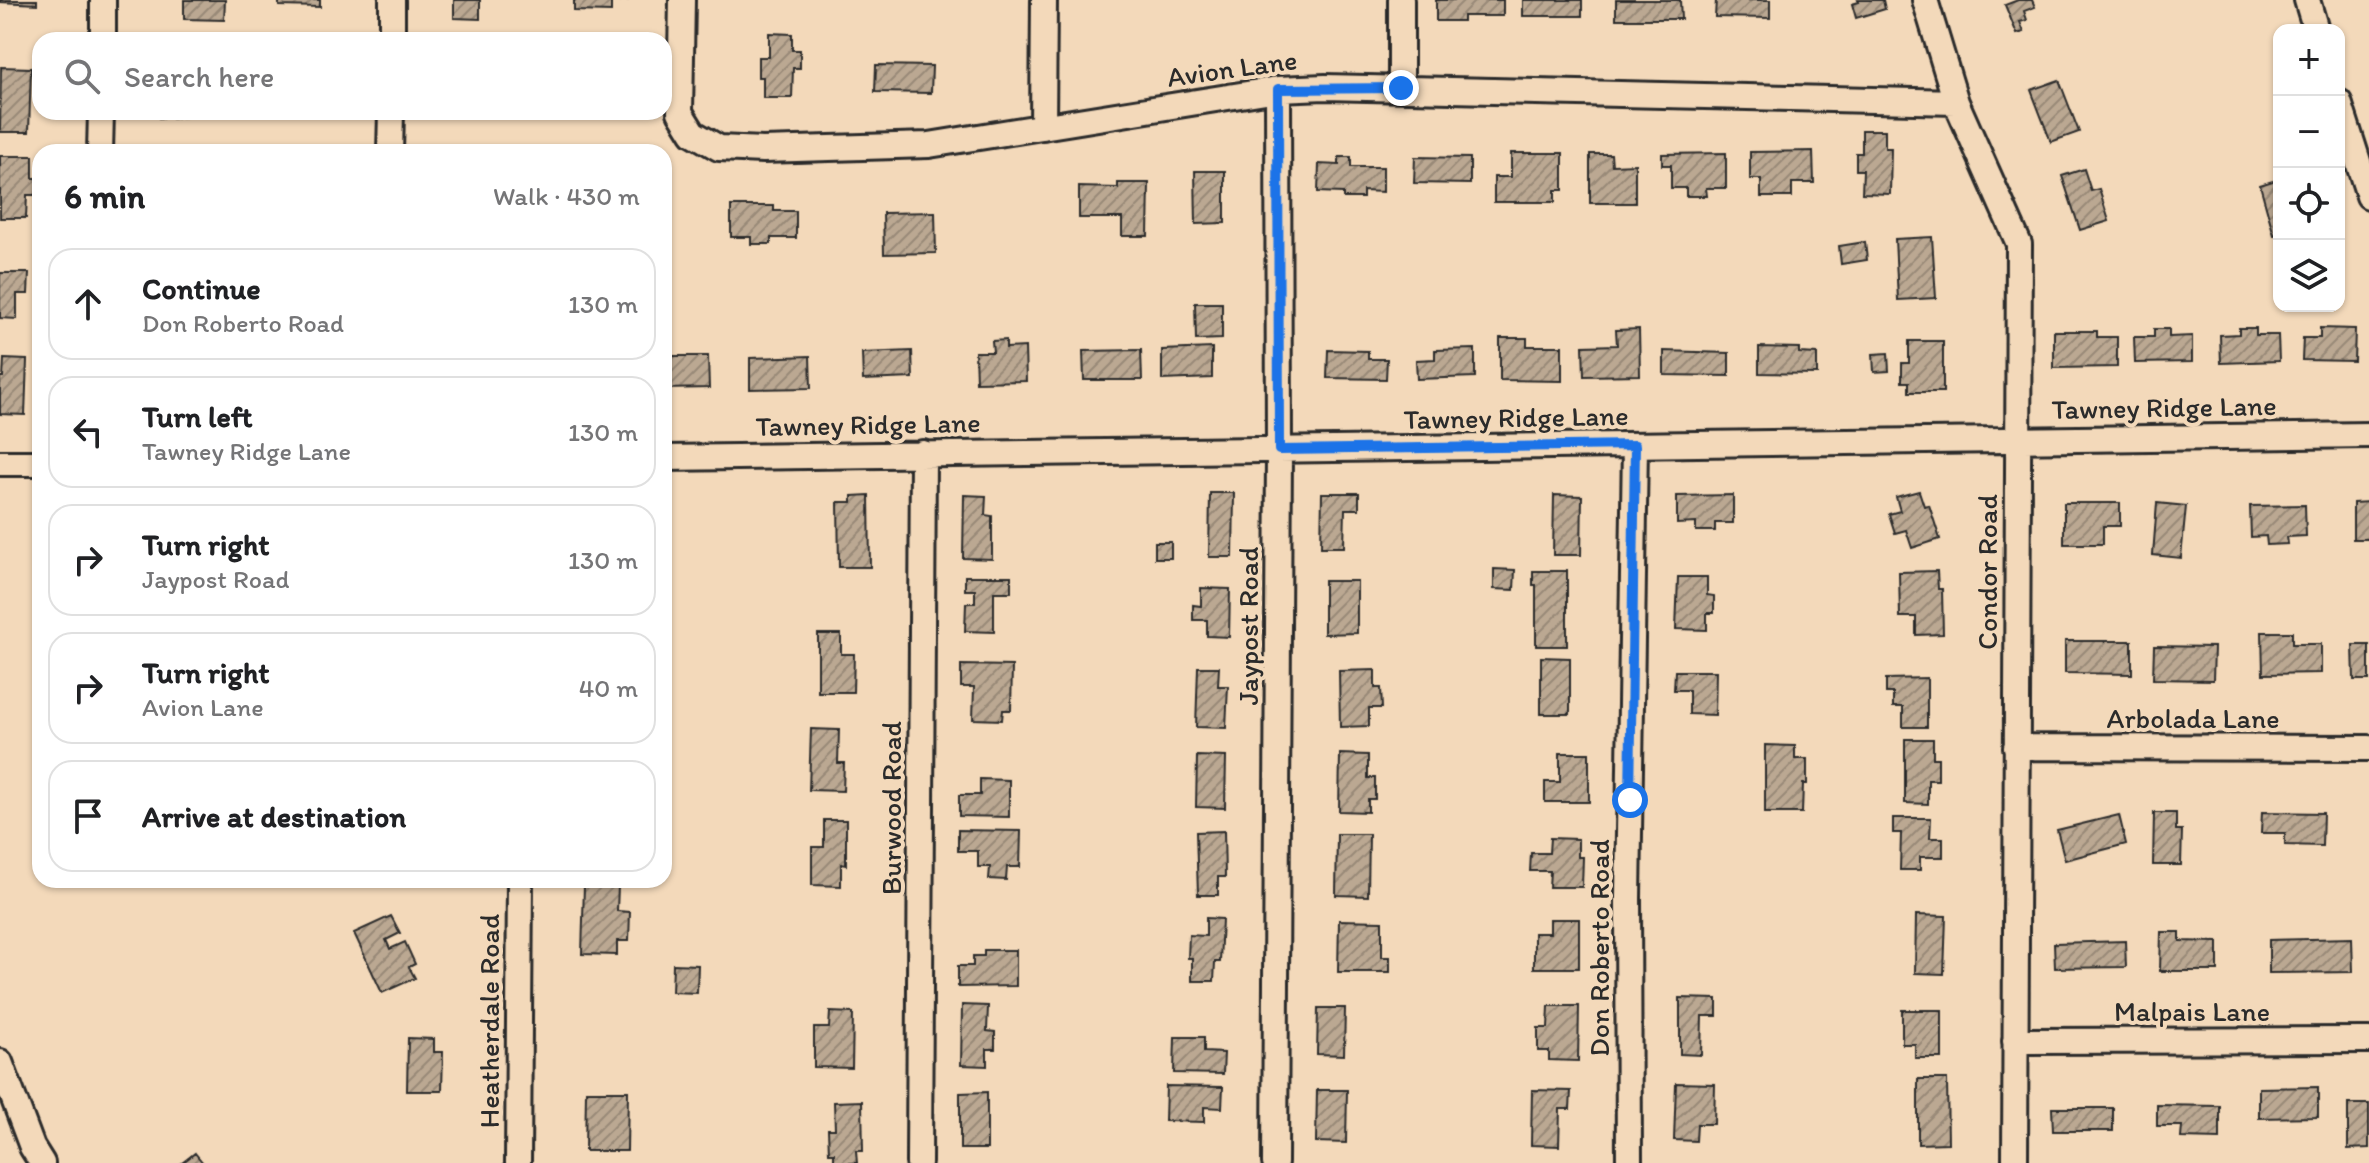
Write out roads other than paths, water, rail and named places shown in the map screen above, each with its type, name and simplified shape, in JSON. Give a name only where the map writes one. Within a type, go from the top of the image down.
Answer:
[{"type":"street","points":[[103,0],[103,32]]},
{"type":"street","points":[[392,0],[392,32]]},
{"type":"street","name":"Avion Lane","points":[[682,0],[680,112],[693,133],[719,148],[763,150],[929,145],[1278,89],[1401,88],[1956,102]]},
{"type":"street","points":[[1043,127],[1044,0]]},
{"type":"street","points":[[1401,0],[1401,88]]},
{"type":"street","name":"Condor Road","points":[[1925,0],[1956,102],[2019,244],[2015,1163]]},
{"type":"street","points":[[2307,0],[2314,24]]},
{"type":"street","name":"Jaypost Road","points":[[1275,1163],[1278,89]]},
{"type":"street","points":[[100,144],[101,120]]},
{"type":"street","points":[[390,144],[391,120]]},
{"type":"street","points":[[2345,121],[2369,196]]},
{"type":"street","name":"Tawney Ridge Lane","points":[[672,458],[2369,435]]},
{"type":"street","name":"Don Roberto Road","points":[[1629,1163],[1628,898],[1635,445]]},
{"type":"street","name":"Burwood Road","points":[[919,1163],[923,453]]},
{"type":"street","points":[[0,463],[32,463]]},
{"type":"street","name":"Arbolada Lane","points":[[2016,747],[2369,748]]},
{"type":"street","name":"Heatherdale Road","points":[[518,1163],[520,888]]},
{"type":"street","name":"Malpais Lane","points":[[2015,1041],[2369,1040]]},
{"type":"street","points":[[0,1062],[32,1147],[42,1163]]}]
